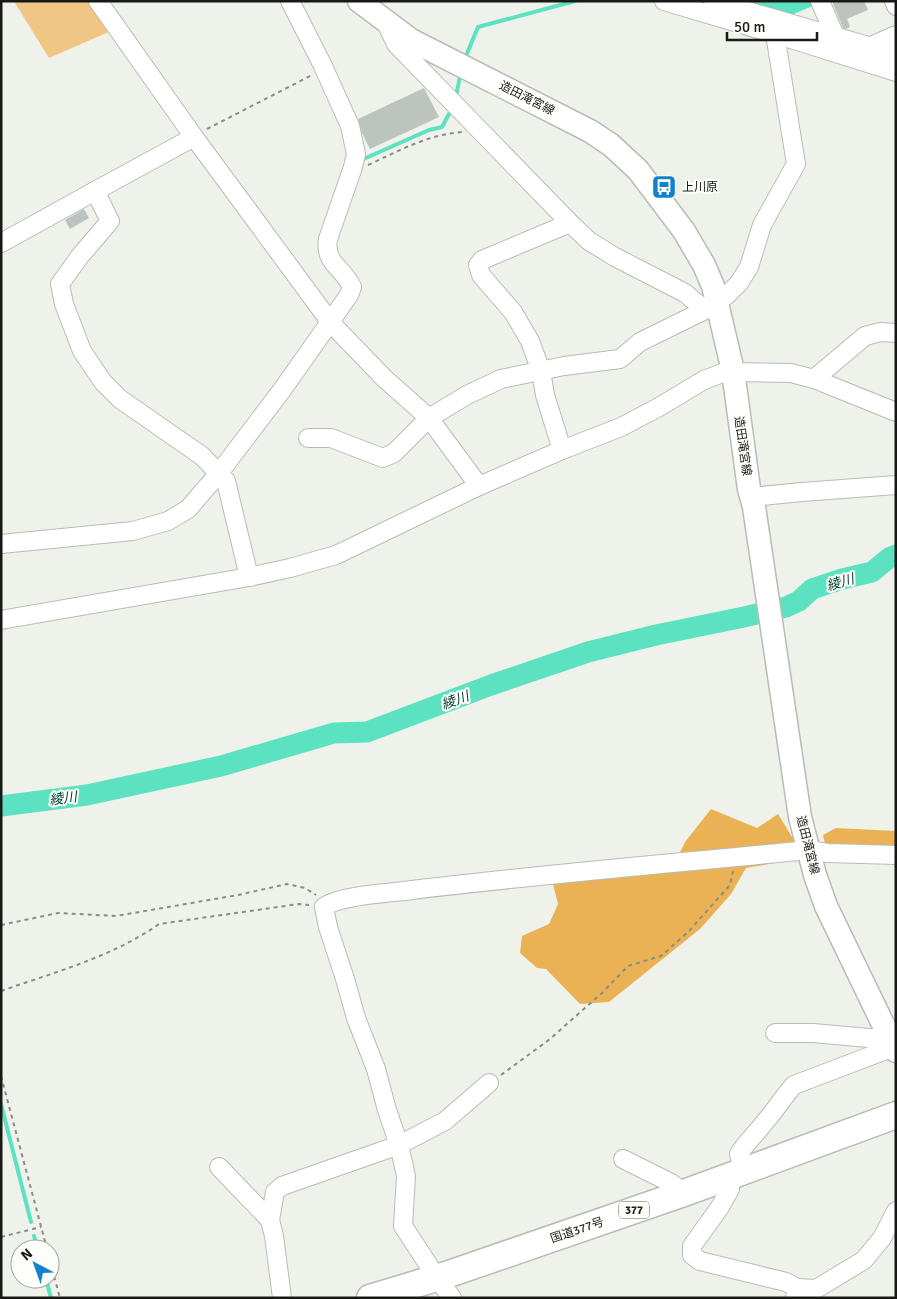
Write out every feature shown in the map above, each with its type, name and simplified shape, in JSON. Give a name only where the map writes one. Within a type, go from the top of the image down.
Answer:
[{"type":"highway","name":"国道377号","points":[[370,1298],[444,1288],[684,1193],[896,1114]]},
{"type":"main road","name":"造田滝宮線","points":[[359,1],[411,40],[572,121],[611,145],[638,170],[684,231],[704,265],[712,305],[733,372],[800,817],[815,875],[826,906],[894,1046]]},
{"type":"street","points":[[98,1],[331,323],[384,378],[428,418],[479,486]]},
{"type":"street","points":[[1,544],[133,530],[168,521],[188,509],[220,473],[331,323],[349,295],[352,287],[348,279],[329,257],[326,250],[356,154],[350,126],[322,64],[290,1]]},
{"type":"street","points":[[664,1],[896,72]]},
{"type":"street","points":[[712,1],[896,54]]},
{"type":"street","points":[[820,1],[835,36]]},
{"type":"street","points":[[894,1],[896,6]]},
{"type":"street","points":[[386,22],[396,44],[479,131],[589,241],[615,257],[712,305]]},
{"type":"street","points":[[308,438],[330,438],[383,458],[394,454],[428,418],[500,379],[564,366],[620,359],[640,342],[712,305],[727,295],[739,284],[749,267],[762,225],[796,164],[775,34]]},
{"type":"street","points":[[869,46],[896,35]]},
{"type":"street","points":[[1,243],[194,136]]},
{"type":"street","points":[[94,191],[110,221],[80,256],[60,284],[64,304],[82,351],[103,382],[120,399],[202,456],[226,481],[249,577]]},
{"type":"street","points":[[562,450],[545,395],[541,371],[530,341],[514,312],[481,275],[478,265],[482,260],[570,223]]},
{"type":"street","points":[[814,379],[865,336],[880,332],[896,333]]},
{"type":"street","points":[[1,620],[249,577],[336,555],[479,486],[621,427],[704,380],[725,372],[791,373],[814,379],[896,412]]},
{"type":"street","points":[[751,498],[896,485]]},
{"type":"street","points":[[444,1288],[403,1226],[406,1176],[399,1145],[376,1069],[356,1018],[326,904],[436,888],[810,850],[828,854],[896,855]]},
{"type":"street","points":[[775,1033],[813,1033],[894,1046]]},
{"type":"street","points":[[894,1046],[794,1086],[783,1096],[764,1124],[745,1143],[739,1154],[737,1173],[730,1189],[720,1207],[692,1246],[692,1255],[700,1261],[786,1282],[796,1293],[816,1289],[864,1260],[882,1238],[896,1211]]},
{"type":"street","points":[[282,1298],[274,1236],[270,1220],[275,1192],[282,1186],[399,1145],[445,1121],[489,1083]]},
{"type":"street","points":[[623,1159],[671,1183],[684,1193]]},
{"type":"street","points":[[219,1167],[270,1220]]},
{"type":"path","points":[[194,136],[313,74],[322,64]]},
{"type":"path","points":[[353,167],[364,167],[426,138],[442,134],[479,131]]},
{"type":"path","points":[[489,1083],[550,1039],[603,992],[628,966],[660,956],[689,931],[730,885],[735,858]]},
{"type":"path","points":[[1,925],[58,913],[116,916],[238,895],[287,884],[305,888],[326,904]]},
{"type":"path","points":[[1,991],[106,954],[142,936],[160,924],[298,904],[326,904]]},
{"type":"path","points":[[1,1076],[44,1239]]},
{"type":"path","points":[[1,1237],[41,1226]]},
{"type":"shaded area","points":[[19,1],[92,1],[111,31],[49,58],[15,3]]},
{"type":"shaded area","points":[[730,1],[813,1],[815,5],[784,18]]},
{"type":"shaded area","points":[[711,809],[757,828],[778,814],[794,840],[787,861],[746,868],[731,894],[700,929],[609,1002],[580,1004],[546,969],[537,968],[520,953],[522,936],[549,924],[558,904],[553,884],[671,871],[685,842]]},
{"type":"shaded area","points":[[836,828],[896,831],[896,848],[826,849],[823,835]]},
{"type":"building","points":[[832,1],[864,1],[868,10],[847,19],[850,27],[846,29],[843,28]]},
{"type":"building","points":[[424,88],[439,117],[370,149],[358,119]]},
{"type":"building","points":[[84,209],[89,218],[70,229],[65,220]]},
{"type":"waterway","points":[[466,56],[478,27],[575,1]]},
{"type":"waterway","points":[[456,97],[460,76]]},
{"type":"waterway","points":[[359,161],[429,130],[442,127],[449,114]]},
{"type":"waterway","name":"綾川","points":[[1,806],[87,795],[221,766],[334,733],[367,732],[491,685],[588,652],[656,635],[786,607],[799,601],[812,589],[872,572],[889,558],[896,555]]},
{"type":"waterway","points":[[1,1104],[31,1222]]},
{"type":"waterway","points":[[49,1289],[51,1298]]},
{"type":"place","name":"上川原","points":[[664,187]]}]
